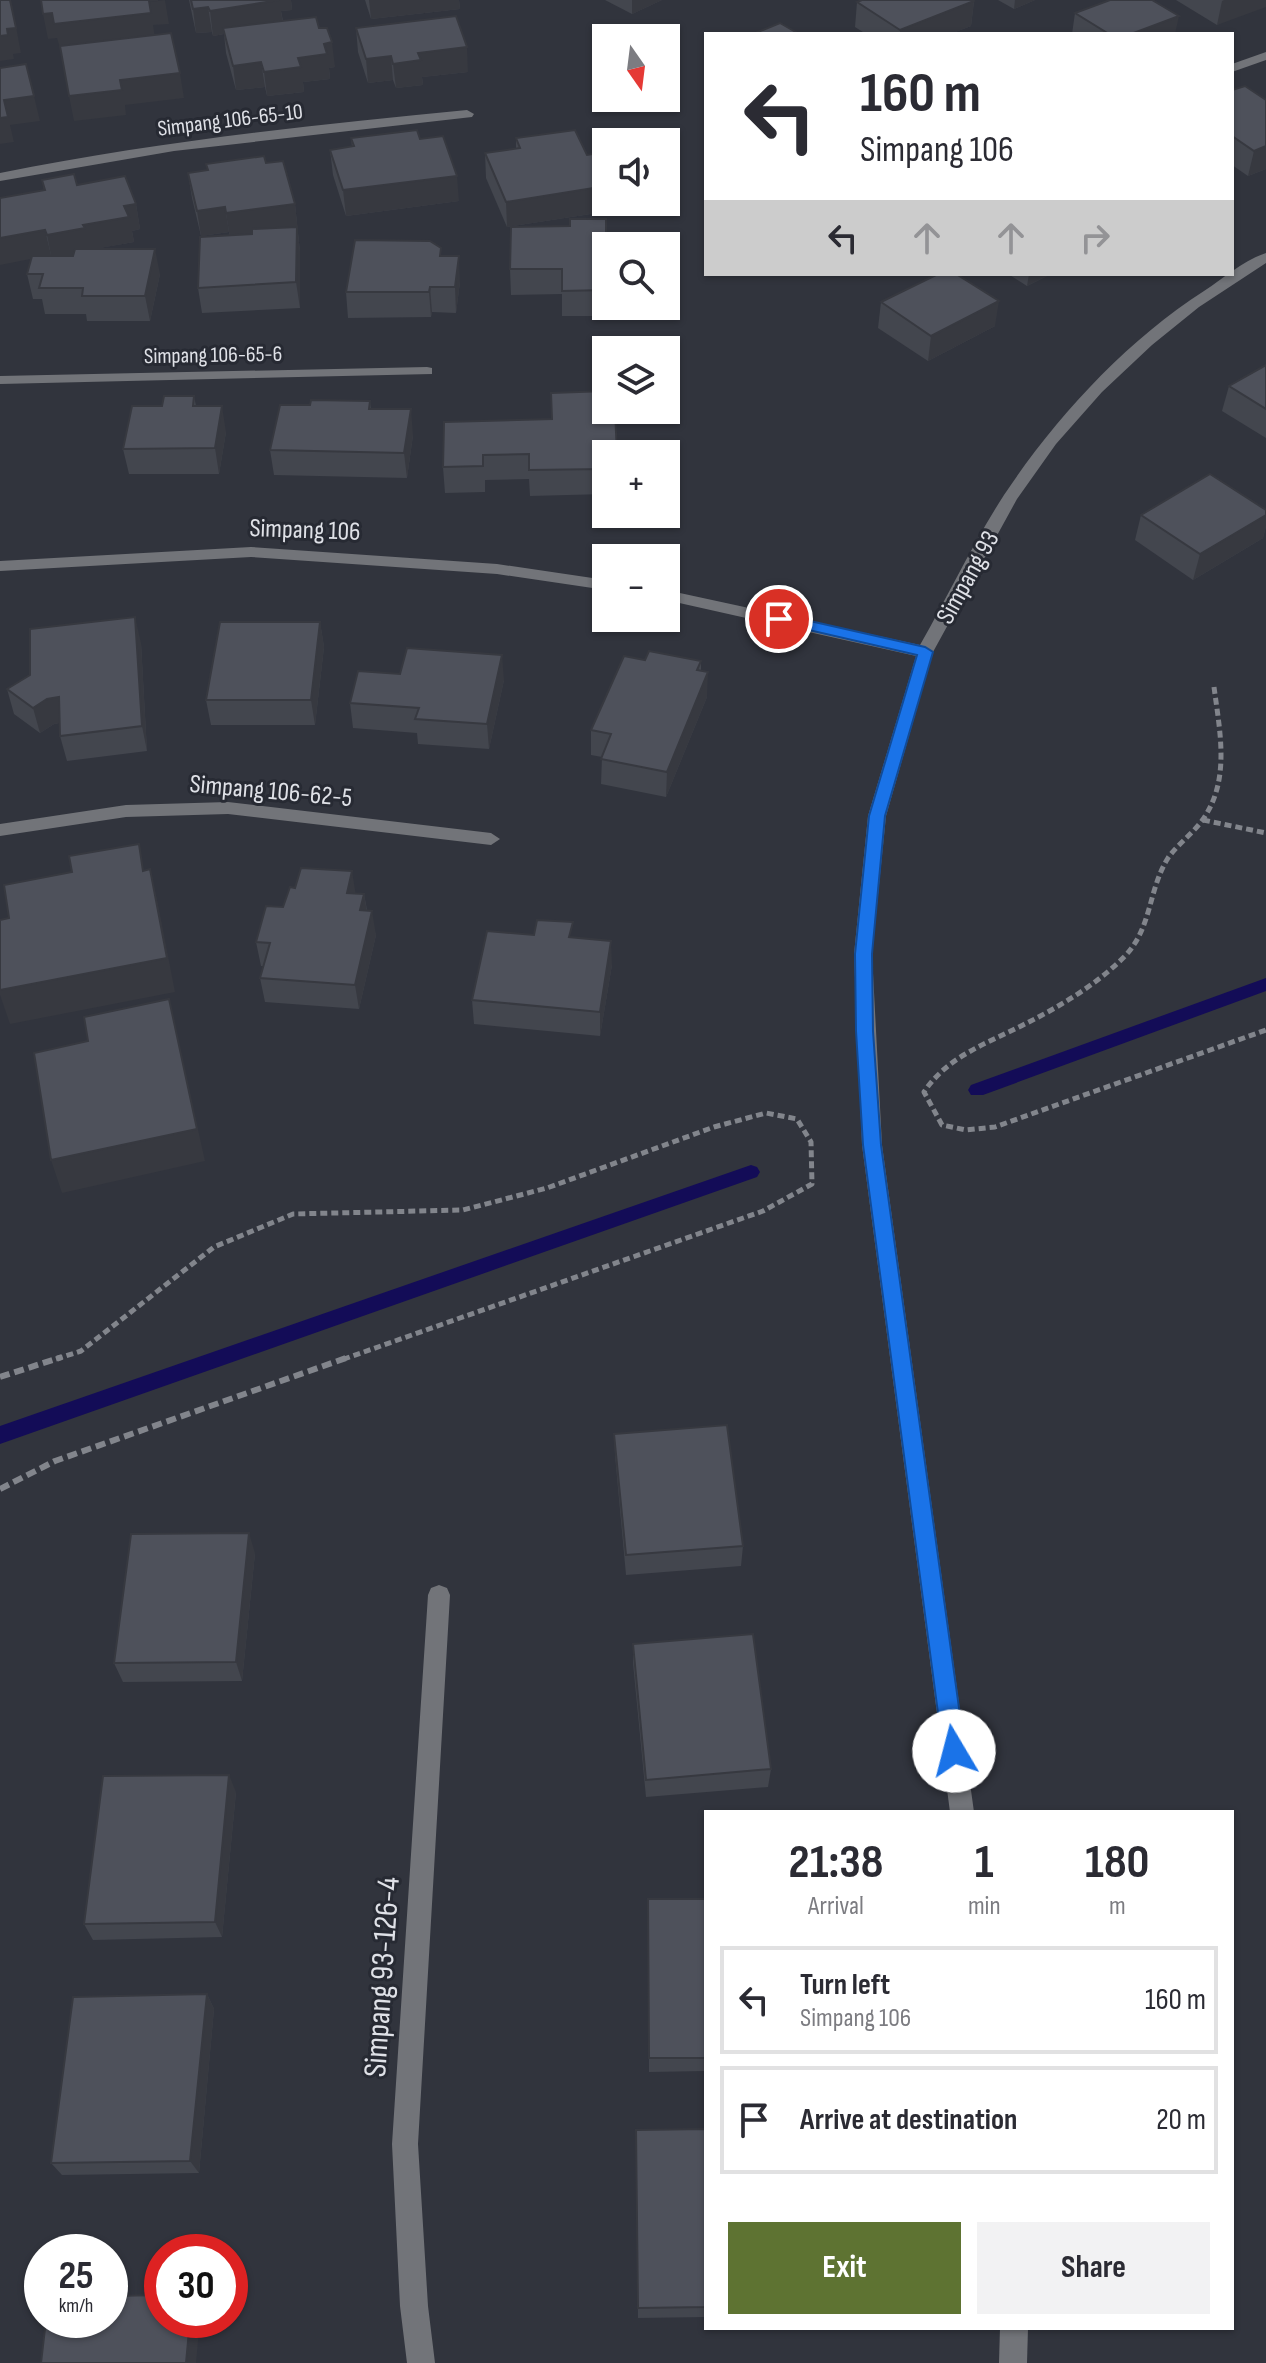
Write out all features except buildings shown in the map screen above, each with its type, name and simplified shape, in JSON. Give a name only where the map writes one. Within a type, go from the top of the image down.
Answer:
[{"type":"street","points":[[1234,67],[1266,56]]},
{"type":"street","name":"Simpang 106-65-10","points":[[0,177],[124,152],[467,114]]},
{"type":"street","name":"Simpang 93","points":[[962,1810],[872,1145],[863,954],[877,816],[925,652],[1010,498],[1051,441],[1097,389],[1194,304],[1266,257]]},
{"type":"street","name":"Simpang 106-65-6","points":[[0,380],[427,371]]},
{"type":"street","name":"Simpang 106","points":[[0,566],[251,552],[497,569],[592,583]]},
{"type":"street","points":[[680,598],[925,652]]},
{"type":"street","name":"Simpang 106-62-5","points":[[0,830],[126,811],[228,808],[491,839]]},
{"type":"street","name":"Simpang 93-126-4","points":[[421,2363],[414,2306],[405,2144],[439,1595]]},
{"type":"street","points":[[1013,2363],[1014,2330]]},
{"type":"path","points":[[1214,687],[1222,768],[1215,798],[1203,820],[1165,862],[1153,907],[1133,948],[1073,997],[1011,1031],[964,1051],[934,1074],[924,1092],[942,1125],[966,1130],[995,1127],[1266,1030]]},
{"type":"path","points":[[1203,820],[1266,833]]},
{"type":"path","points":[[0,1377],[81,1351],[214,1247],[293,1214],[463,1210],[547,1188],[714,1127],[766,1113],[797,1119],[811,1142],[812,1184],[763,1211],[55,1461],[0,1489]]},
{"type":"waterway","points":[[977,1090],[1266,984]]},
{"type":"waterway","points":[[0,1435],[751,1172]]},
{"type":"route","points":[[779,619],[925,652],[877,816],[863,954],[865,1031],[872,1145],[954,1751]]}]
